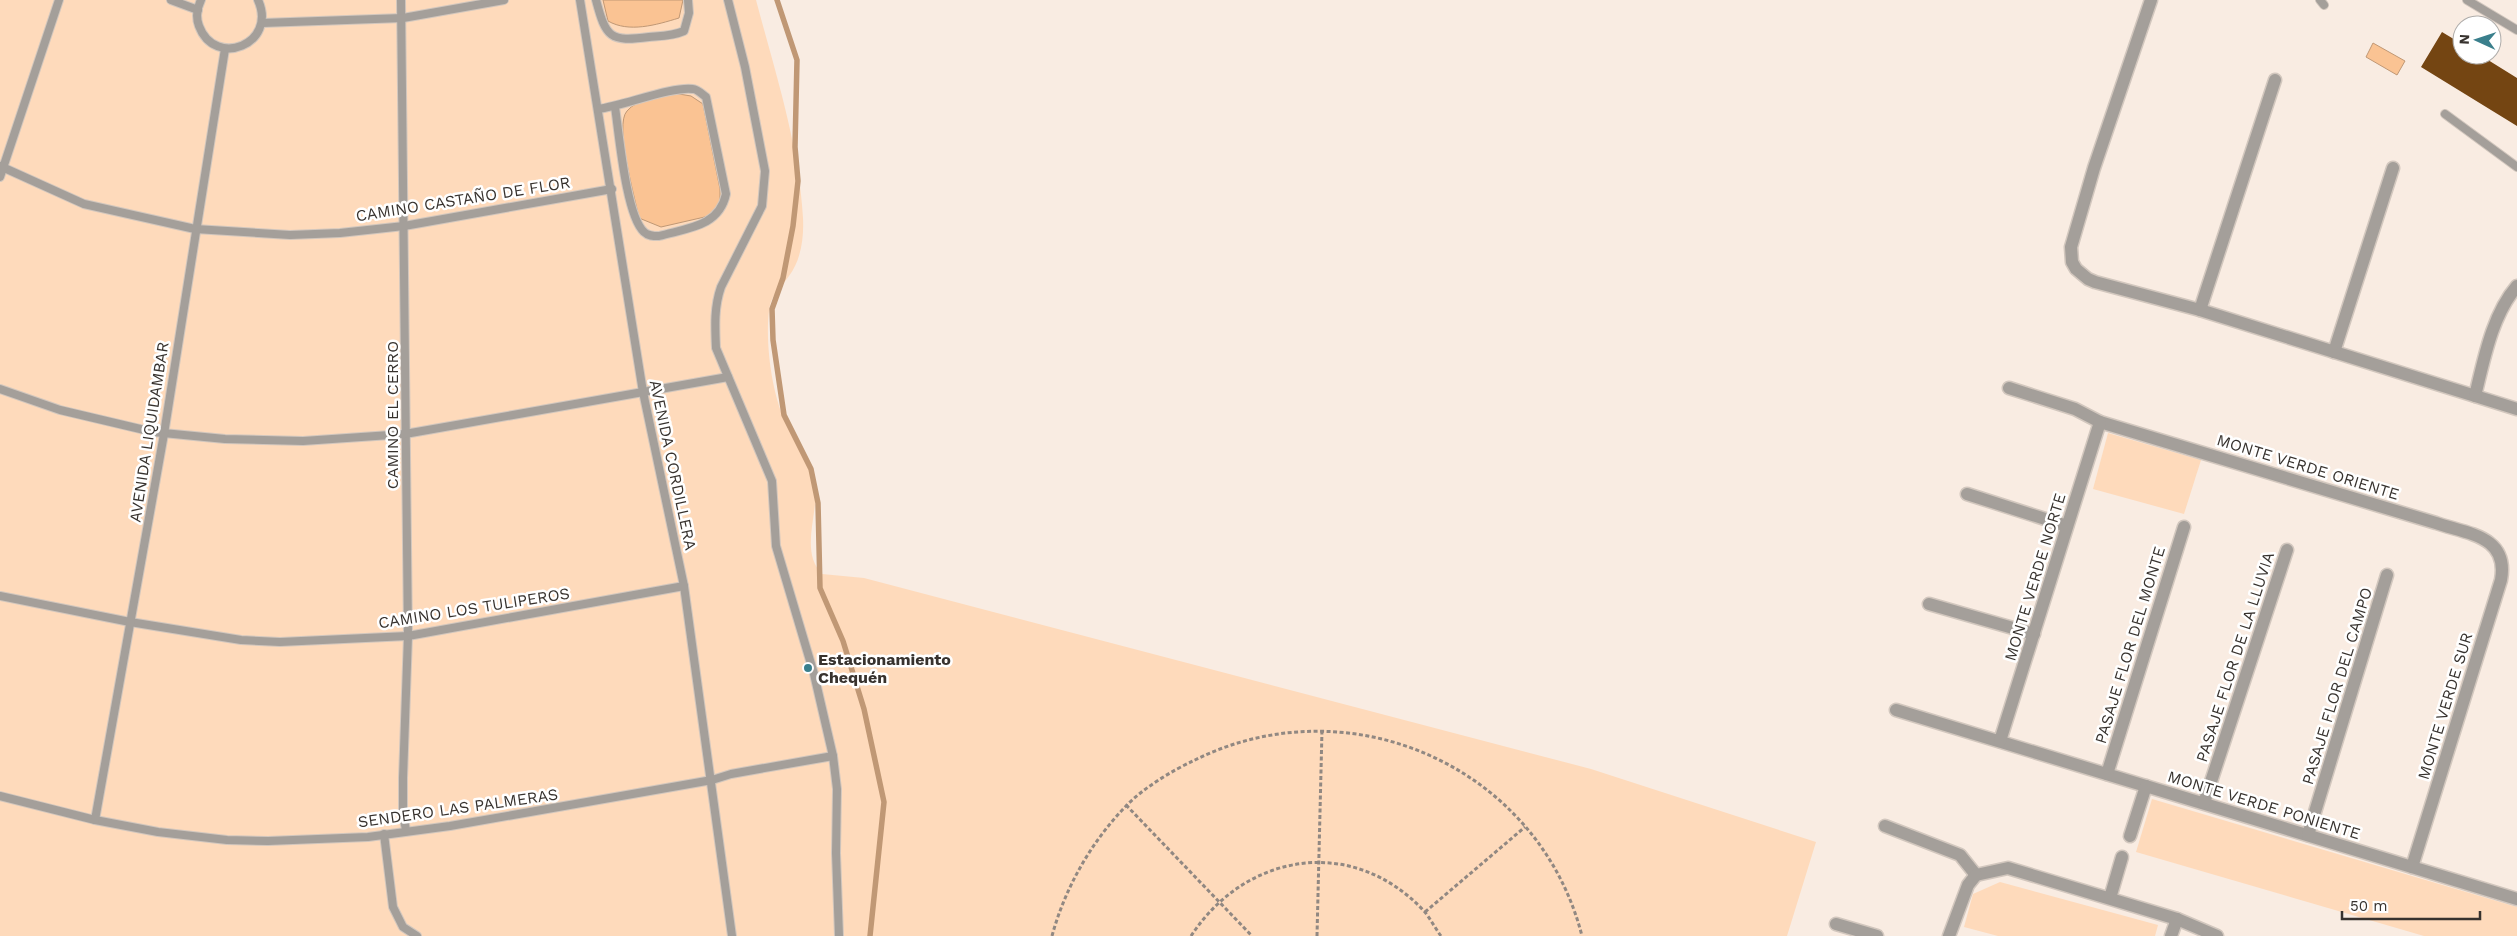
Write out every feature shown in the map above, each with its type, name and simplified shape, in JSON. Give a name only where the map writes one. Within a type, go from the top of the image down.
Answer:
[{"type":"street","points":[[2151,0],[2094,168],[2071,254],[2076,269],[2088,279],[2200,310],[2517,409]]},
{"type":"street","points":[[2200,310],[2275,80]]},
{"type":"street","points":[[2334,352],[2393,168]]},
{"type":"street","points":[[2474,396],[2486,350],[2507,298],[2517,286]]},
{"type":"street","name":"MONTE VERDE ORIENTE","points":[[2009,388],[2075,409],[2100,422],[2444,525],[2484,539],[2496,548],[2500,554]]},
{"type":"street","name":"MONTE VERDE NORTE","points":[[2000,741],[2100,422]]},
{"type":"street","points":[[1968,494],[2068,526]]},
{"type":"street","name":"PASAJE FLOR DEL MONTE","points":[[2106,774],[2184,527]]},
{"type":"street","name":"PASAJE FLOR DE LA LLUVIA","points":[[2204,803],[2287,550]]},
{"type":"street","name":"MONTE VERDE SUR","points":[[2412,867],[2501,580],[2503,562],[2500,554]]},
{"type":"street","name":"PASAJE FLOR DEL CAMPO","points":[[2308,835],[2388,575]]},
{"type":"street","points":[[1929,604],[2034,634]]},
{"type":"street","name":"MONTE VERDE PONIENTE","points":[[1896,710],[2517,899]]},
{"type":"street","points":[[2130,836],[2146,786]]},
{"type":"street","points":[[1885,826],[1960,855],[1976,875]]},
{"type":"street","points":[[2110,898],[2122,857]]},
{"type":"street","points":[[1949,936],[1968,885],[1976,875],[2008,868],[2176,919],[2217,936]]},
{"type":"street","points":[[2171,936],[2176,919]]},
{"type":"street","points":[[1836,924],[1877,936]]},
{"type":"lane","points":[[0,177],[59,0]]},
{"type":"lane","points":[[171,0],[198,10]]},
{"type":"lane","points":[[201,0],[198,10],[198,22],[201,32],[208,41],[225,49],[245,45],[258,33],[262,23],[261,7],[258,0]]},
{"type":"lane","name":"CAMINO EL CERRO","points":[[401,0],[408,636],[403,778],[403,814],[406,830]]},
{"type":"lane","points":[[262,23],[402,18],[504,0]]},
{"type":"lane","name":"AVENIDA CORDILLERA","points":[[580,0],[612,189],[643,392],[684,586],[732,936]]},
{"type":"lane","points":[[596,0],[601,19],[610,34],[623,41],[684,31],[689,12],[688,0]]},
{"type":"lane","points":[[728,0],[745,67],[765,171],[762,206],[721,287],[715,310],[716,348],[772,481],[776,546],[814,674],[833,756],[837,789],[836,853],[839,936]]},
{"type":"lane","points":[[2467,0],[2517,30]]},
{"type":"lane","name":"AVENIDA LIQUIDAMBAR","points":[[95,820],[164,434],[225,49]]},
{"type":"lane","points":[[598,109],[615,107],[678,89],[695,89],[706,97],[726,194],[723,205],[716,216],[704,222],[659,236],[651,236],[643,232],[632,212],[615,107]]},
{"type":"lane","points":[[2445,114],[2517,167]]},
{"type":"lane","name":"CAMINO CASTAÑO DE FLOR","points":[[2,167],[84,204],[195,229],[290,235],[404,226],[612,189]]},
{"type":"lane","points":[[0,390],[88,418],[164,434],[267,441],[405,434],[728,377]]},
{"type":"lane","name":"CAMINO LOS TULIPEROS","points":[[0,596],[130,622],[241,640],[326,641],[408,636],[684,586]]},
{"type":"lane","name":"SENDERO LAS PALMERAS","points":[[0,796],[95,820],[158,832],[227,840],[268,841],[368,837],[406,830],[450,826],[712,780],[731,774],[833,756]]},
{"type":"lane","points":[[384,834],[393,907],[403,927],[417,936]]},
{"type":"path","points":[[1318,936],[1322,730]]},
{"type":"path","points":[[1052,936],[1066,895],[1078,871],[1092,849],[1126,805],[1184,765],[1228,745],[1276,734],[1322,730],[1381,738],[1435,757],[1484,787],[1525,827],[1548,857],[1562,883],[1582,936]]},
{"type":"path","points":[[1126,805],[1252,936]]},
{"type":"path","points":[[1425,912],[1525,827]]},
{"type":"path","points":[[1191,936],[1218,901],[1238,885],[1280,867],[1319,863],[1348,866],[1370,873],[1391,884],[1425,912],[1441,936]]},
{"type":"shaded area","points":[[0,0],[756,0],[791,135],[801,190],[803,218],[803,233],[799,256],[793,270],[774,296],[770,305],[768,324],[769,354],[777,400],[787,425],[807,458],[815,479],[816,490],[811,541],[815,564],[822,574],[864,578],[1591,769],[1816,842],[1787,936],[0,936]]},
{"type":"shaded area","points":[[603,0],[683,0],[679,18],[643,27],[625,27],[608,21]]},
{"type":"shaded area","points":[[2373,43],[2405,61],[2397,75],[2366,57]]},
{"type":"shaded area","points":[[673,93],[691,96],[703,104],[720,189],[720,207],[709,216],[661,227],[639,218],[624,146],[624,119],[627,111],[636,104]]},
{"type":"shaded area","points":[[2108,433],[2201,460],[2184,514],[2093,489]]},
{"type":"shaded area","points":[[2152,799],[2517,907],[2517,936],[2424,936],[2136,852]]},
{"type":"shaded area","points":[[2000,882],[2158,925],[2155,936],[1998,936],[1964,927],[1973,894]]},
{"type":"building","points":[[2442,32],[2452,38],[2452,65],[2496,65],[2517,78],[2517,126],[2421,67]]},
{"type":"waterway","points":[[777,0],[797,60],[795,147],[798,181],[793,226],[783,278],[772,309],[773,340],[784,415],[811,469],[818,503],[820,588],[843,641],[864,709],[884,802],[870,936]]},
{"type":"place","name":"Estacionamiento Chequén","points":[[808,668]]}]
